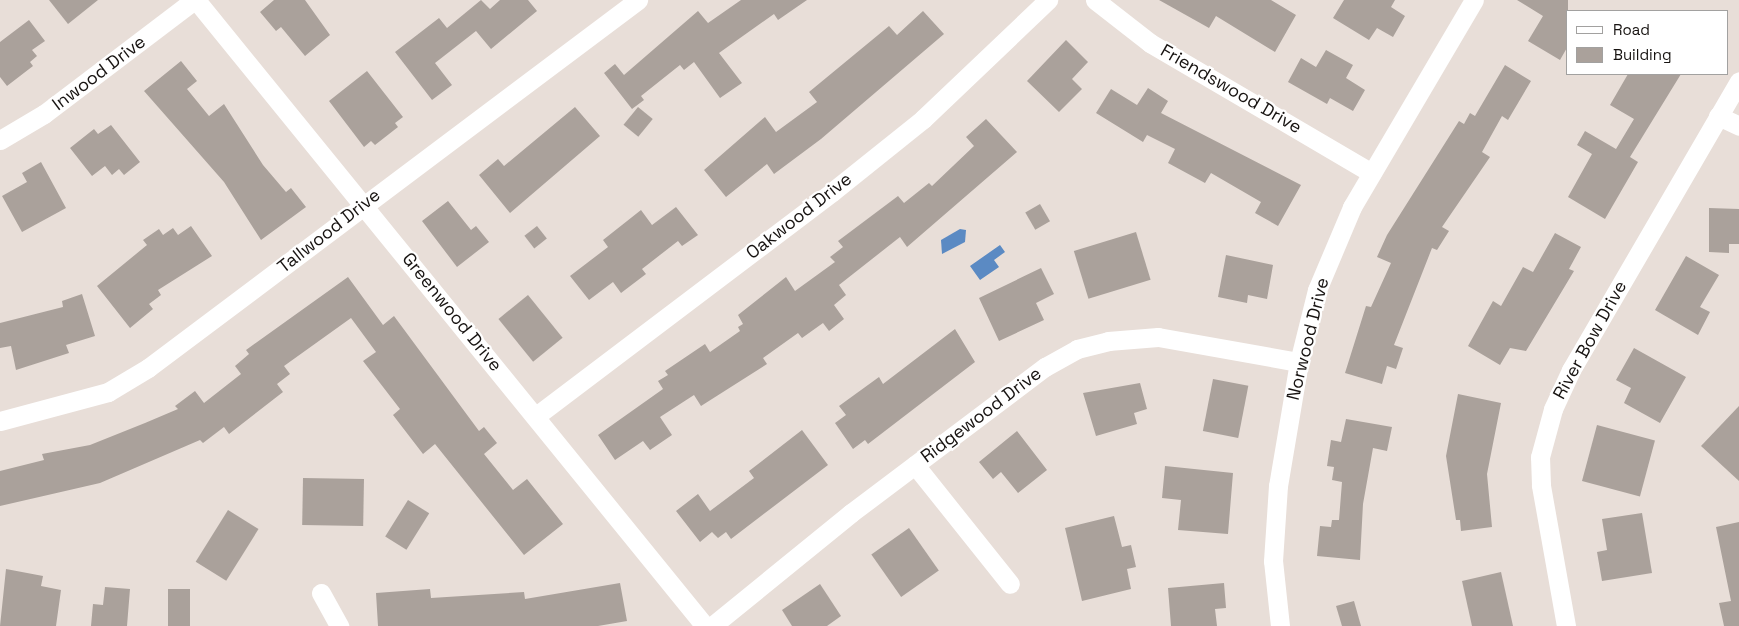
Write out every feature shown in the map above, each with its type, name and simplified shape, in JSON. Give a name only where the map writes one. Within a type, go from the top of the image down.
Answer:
[{"type":"street","name":"Inwood Drive","points":[[0,140],[44,114],[195,0]]},
{"type":"street","name":"Greenwood Drive","points":[[195,0],[536,416],[705,626]]},
{"type":"street","name":"Tallwood Drive","points":[[0,421],[74,403],[137,376],[218,319],[363,204],[638,0]]},
{"type":"street","name":"Oakwood Drive","points":[[536,416],[870,162],[922,119],[1048,0]]},
{"type":"street","name":"Friendswood Drive","points":[[1095,0],[1150,43],[1372,173]]},
{"type":"street","name":"Norwood Drive","points":[[1280,626],[1273,561],[1278,486],[1299,362],[1320,282],[1352,207],[1474,0]]},
{"type":"street","name":"River Bow Drive","points":[[1566,626],[1541,485],[1540,457],[1553,409],[1571,370],[1739,81]]},
{"type":"street","points":[[1718,116],[1739,126]]},
{"type":"street","name":"Ridgewood Drive","points":[[712,626],[1045,366],[1077,349],[1108,341],[1158,337],[1299,362]]},
{"type":"street","points":[[916,465],[1010,584]]},
{"type":"street","points":[[321,593],[338,626]]},
{"type":"water","points":[[960,229],[966,230],[965,242],[942,254],[941,240]]},
{"type":"water","points":[[1000,245],[1005,252],[994,260],[999,267],[980,280],[970,266]]},
{"type":"building","points":[[49,0],[98,0],[68,24]]},
{"type":"building","points":[[274,0],[305,0],[330,35],[305,56],[281,27],[276,31],[260,12]]},
{"type":"building","points":[[481,0],[490,9],[500,0],[528,0],[537,11],[491,49],[476,31],[435,63],[452,85],[432,100],[395,52],[439,18],[447,28]]},
{"type":"building","points":[[741,0],[807,0],[778,20],[774,14],[719,53],[742,83],[720,98],[694,62],[684,70],[680,65],[641,96],[644,100],[632,109],[604,73],[615,64],[624,75],[698,11],[708,23]]},
{"type":"building","points":[[1159,0],[1271,0],[1296,15],[1275,52],[1216,16],[1209,28]]},
{"type":"building","points":[[1344,0],[1395,0],[1391,7],[1405,16],[1393,37],[1377,28],[1369,40],[1333,18]]},
{"type":"building","points":[[1517,0],[1568,0],[1568,10],[1566,10],[1566,50],[1560,60],[1528,41],[1543,16]]},
{"type":"building","points":[[923,11],[944,34],[821,139],[774,174],[767,164],[726,197],[704,170],[765,117],[776,132],[817,102],[809,92],[889,26],[897,35]]},
{"type":"building","points":[[29,20],[45,41],[32,50],[37,56],[30,62],[33,66],[7,86],[0,77],[0,42]]},
{"type":"building","points":[[1066,40],[1088,62],[1072,79],[1082,89],[1059,112],[1027,81]]},
{"type":"building","points":[[1326,50],[1353,65],[1346,78],[1365,90],[1353,111],[1330,98],[1327,104],[1288,82],[1301,58],[1316,67]]},
{"type":"building","points":[[181,61],[197,81],[187,89],[209,116],[224,104],[263,165],[286,192],[291,188],[306,207],[261,240],[224,182],[144,91]]},
{"type":"building","points":[[1505,65],[1531,81],[1508,120],[1502,116],[1482,152],[1490,157],[1442,227],[1449,231],[1437,250],[1432,248],[1394,345],[1403,348],[1396,369],[1387,366],[1382,384],[1345,373],[1366,306],[1371,307],[1391,263],[1377,257],[1387,235],[1459,121],[1464,124],[1470,113],[1475,116]]},
{"type":"building","points":[[367,71],[403,117],[395,123],[398,127],[375,145],[371,141],[364,147],[329,101]]},
{"type":"building","points":[[1627,75],[1680,75],[1630,157],[1638,162],[1605,219],[1568,197],[1592,154],[1577,145],[1585,131],[1616,149],[1634,119],[1610,105]]},
{"type":"building","points":[[1148,88],[1168,101],[1161,113],[1301,185],[1278,226],[1255,213],[1261,202],[1211,173],[1205,183],[1168,163],[1175,149],[1147,135],[1143,142],[1096,113],[1111,89],[1137,105]]},
{"type":"building","points":[[575,107],[600,136],[510,213],[479,175],[498,159],[504,166]]},
{"type":"building","points":[[638,107],[653,119],[638,137],[624,125]]},
{"type":"building","points":[[986,119],[1017,152],[907,247],[900,237],[839,285],[846,295],[834,305],[844,319],[829,331],[823,323],[802,338],[798,333],[763,358],[767,364],[701,406],[694,395],[660,417],[672,435],[650,450],[643,441],[615,460],[598,435],[663,389],[658,381],[668,375],[665,371],[705,344],[710,352],[740,331],[738,327],[743,324],[738,315],[786,277],[795,291],[835,262],[830,257],[843,247],[838,241],[898,196],[904,203],[929,183],[932,186],[974,146],[966,137]]},
{"type":"building","points":[[111,125],[140,162],[124,175],[119,169],[112,175],[105,166],[92,176],[70,148],[94,129],[98,134]]},
{"type":"building","points":[[41,162],[66,208],[22,232],[2,196],[27,182],[22,173]]},
{"type":"building","points":[[448,201],[471,230],[476,226],[489,242],[457,267],[422,221]]},
{"type":"building","points":[[1040,204],[1050,221],[1035,230],[1025,212]]},
{"type":"building","points":[[676,207],[698,235],[682,246],[678,241],[642,269],[646,274],[621,293],[613,282],[589,300],[570,276],[608,247],[603,240],[641,210],[652,225]]},
{"type":"building","points":[[1709,208],[1739,209],[1739,244],[1729,244],[1729,253],[1709,252]]},
{"type":"building","points":[[191,226],[212,256],[158,290],[161,295],[149,304],[153,309],[130,328],[97,286],[147,245],[143,240],[159,229],[163,235],[173,228],[178,235]]},
{"type":"building","points":[[537,226],[547,239],[534,248],[524,236]]},
{"type":"building","points":[[1136,232],[1151,280],[1088,299],[1074,251]]},
{"type":"building","points":[[1555,233],[1581,247],[1569,269],[1574,271],[1526,351],[1510,348],[1500,365],[1468,346],[1493,301],[1501,306],[1523,267],[1533,272]]},
{"type":"building","points":[[1226,255],[1273,265],[1267,299],[1248,295],[1247,303],[1218,297]]},
{"type":"building","points":[[1686,256],[1719,275],[1700,307],[1710,312],[1698,335],[1655,310]]},
{"type":"building","points":[[1041,268],[1054,294],[1036,303],[1044,320],[999,341],[979,298]]},
{"type":"building","points":[[348,277],[383,325],[394,316],[479,431],[484,427],[497,443],[484,454],[513,490],[527,479],[563,524],[524,555],[435,444],[423,454],[393,415],[400,409],[363,361],[376,352],[351,318],[284,366],[290,374],[277,384],[283,392],[229,434],[224,427],[203,443],[200,440],[100,483],[0,506],[0,471],[44,460],[42,454],[90,445],[145,423],[178,409],[175,406],[195,391],[204,403],[241,374],[235,366],[249,354],[246,350]]},
{"type":"building","points":[[82,294],[95,336],[66,345],[69,353],[16,370],[11,346],[0,348],[0,323],[63,307],[62,301]]},
{"type":"building","points":[[528,295],[563,338],[533,362],[498,319]]},
{"type":"building","points":[[955,329],[975,362],[868,444],[865,440],[853,449],[835,423],[846,415],[839,406],[879,377],[883,384]]},
{"type":"building","points":[[1634,348],[1686,377],[1660,423],[1624,403],[1631,388],[1616,380]]},
{"type":"building","points":[[1213,379],[1248,386],[1238,438],[1203,431]]},
{"type":"building","points":[[1140,383],[1147,409],[1134,413],[1137,424],[1096,436],[1083,393]]},
{"type":"building","points":[[1458,394],[1501,403],[1487,474],[1492,527],[1461,531],[1460,520],[1456,520],[1446,456]]},
{"type":"building","points":[[1739,406],[1739,481],[1701,446]]},
{"type":"building","points":[[1346,419],[1392,427],[1387,451],[1373,448],[1363,504],[1360,560],[1317,556],[1320,526],[1331,527],[1332,520],[1339,520],[1342,482],[1332,480],[1334,467],[1327,466],[1331,440],[1341,442]]},
{"type":"building","points":[[1597,425],[1655,441],[1640,497],[1582,481]]},
{"type":"building","points":[[802,430],[828,465],[731,539],[726,532],[718,538],[712,532],[700,542],[676,511],[698,494],[710,511],[754,478],[749,471]]},
{"type":"building","points":[[1017,431],[1047,470],[1018,493],[1001,472],[993,479],[979,462]]},
{"type":"building","points":[[1165,466],[1233,473],[1228,534],[1178,530],[1181,500],[1162,498]]},
{"type":"building","points":[[303,478],[364,479],[363,526],[302,525]]},
{"type":"building","points":[[408,500],[429,513],[406,550],[385,536]]},
{"type":"building","points":[[228,510],[259,529],[226,581],[196,562]]},
{"type":"building","points":[[1642,513],[1652,573],[1602,581],[1597,552],[1607,550],[1602,519]]},
{"type":"building","points":[[1114,516],[1122,547],[1131,545],[1136,567],[1127,569],[1131,589],[1082,601],[1065,528]]},
{"type":"building","points":[[1739,522],[1739,626],[1724,626],[1719,603],[1731,601],[1716,527]]},
{"type":"building","points":[[909,528],[939,571],[901,597],[871,554]]},
{"type":"building","points":[[6,569],[43,576],[41,586],[61,590],[56,626],[0,626]]},
{"type":"building","points":[[1501,572],[1513,626],[1472,626],[1462,581]]},
{"type":"building","points":[[620,583],[627,621],[598,626],[378,626],[376,593],[430,589],[431,598],[524,592],[525,599]]},
{"type":"building","points":[[1224,583],[1226,608],[1215,609],[1217,626],[1171,626],[1168,588]]},
{"type":"building","points":[[820,584],[841,616],[827,626],[792,626],[782,610]]},
{"type":"building","points":[[105,587],[130,589],[127,626],[91,626],[93,604],[103,605]]},
{"type":"building","points":[[168,589],[190,589],[190,626],[168,626]]},
{"type":"building","points":[[1354,601],[1361,626],[1342,626],[1336,606]]}]
